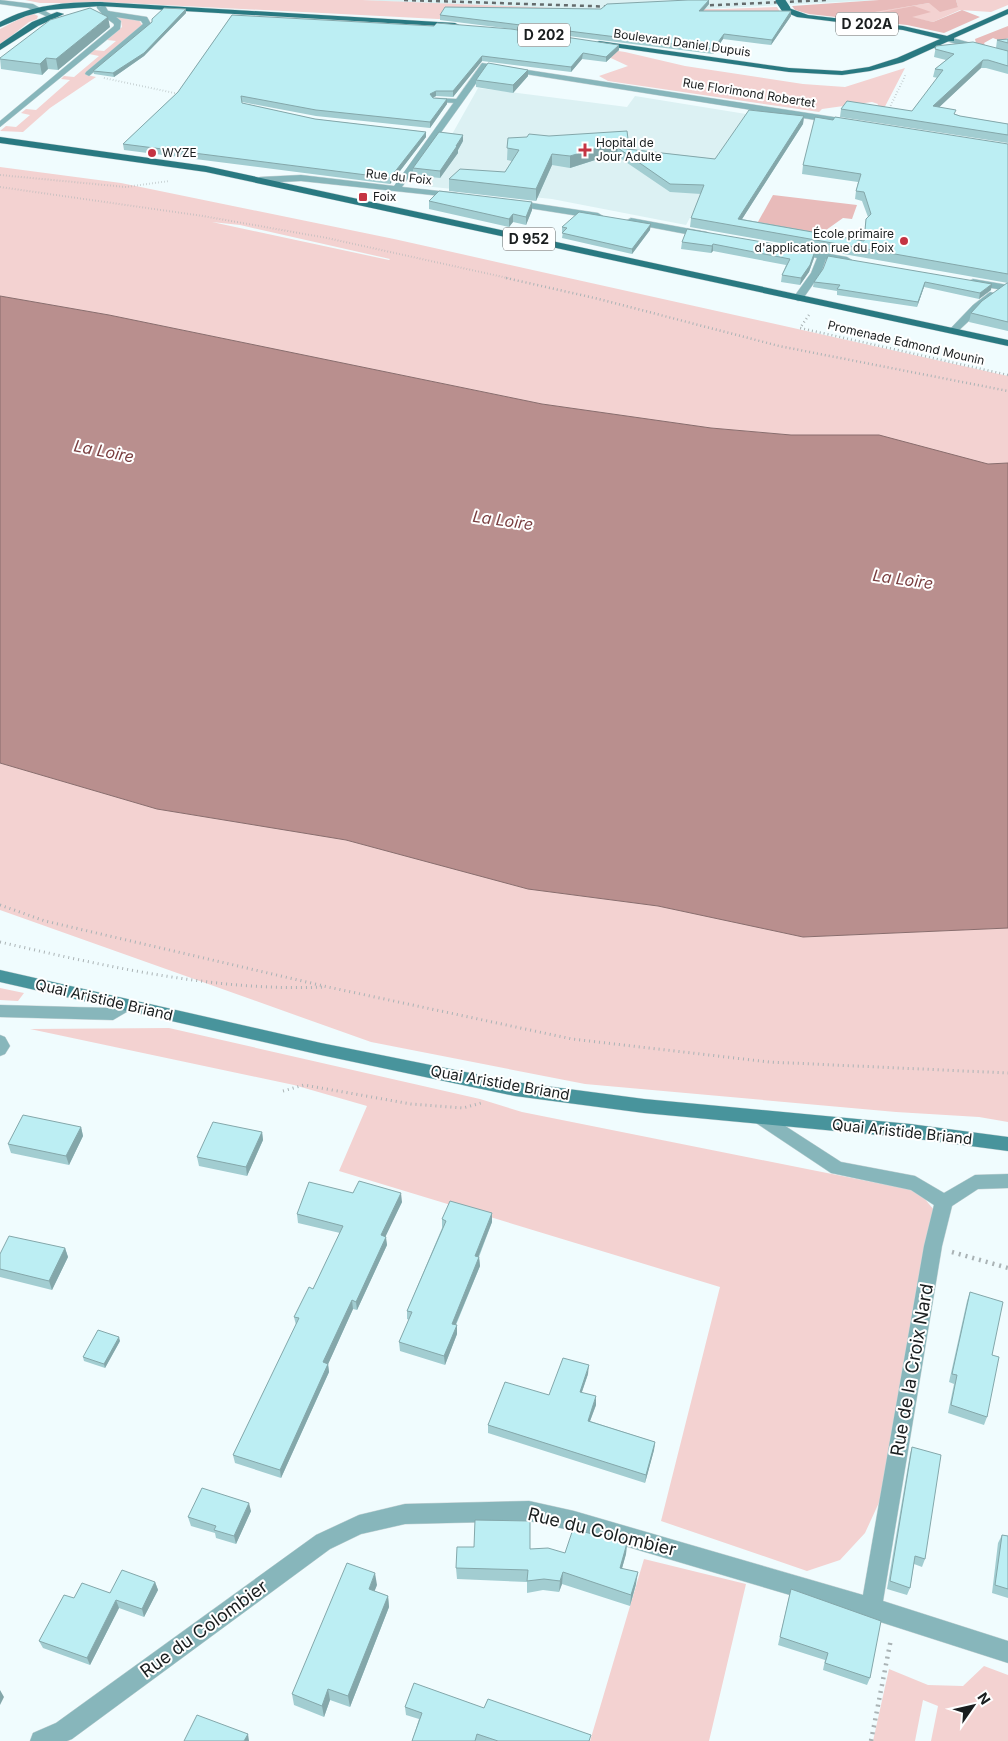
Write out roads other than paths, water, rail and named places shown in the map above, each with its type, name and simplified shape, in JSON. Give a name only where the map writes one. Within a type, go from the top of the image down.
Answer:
[{"type":"main road","name":"D 202A","points":[[780,0],[786,9],[797,15],[903,28],[949,39]]},
{"type":"main road","points":[[0,25],[20,15],[40,10],[132,6],[465,26]]},
{"type":"main road","points":[[0,48],[24,30],[50,16],[102,8]]},
{"type":"main road","name":"Boulevard Daniel Dupuis","points":[[594,42],[789,70],[842,73],[870,70],[949,39],[959,32],[1008,11]]},
{"type":"main road","points":[[949,39],[976,34],[1008,21]]},
{"type":"main road","name":"D 952","points":[[0,140],[206,168],[1008,343]]},
{"type":"main road","name":"Quai Aristide Briand","points":[[0,976],[124,1006],[515,1089],[644,1106],[910,1131],[1008,1144]]},
{"type":"street","points":[[0,2],[40,10],[50,16]]},
{"type":"street","points":[[89,74],[147,24],[144,20],[102,8]]},
{"type":"street","points":[[949,39],[1008,56]]},
{"type":"street","name":"Rue Florimond Robertet","points":[[457,101],[485,65],[862,124]]},
{"type":"street","points":[[396,189],[457,101]]},
{"type":"street","points":[[420,132],[435,133]]},
{"type":"street","name":"Rue du Foix","points":[[260,180],[301,178],[464,197]]},
{"type":"street","points":[[503,202],[613,218],[720,237]]},
{"type":"street","points":[[786,249],[861,262]]},
{"type":"street","points":[[798,298],[816,272],[823,255]]},
{"type":"street","points":[[966,281],[1006,288]]},
{"type":"street","points":[[0,1011],[113,1014],[124,1006]]},
{"type":"street","points":[[762,1118],[837,1168],[915,1182],[944,1202],[974,1182],[1008,1181]]},
{"type":"street","name":"Rue de la Croix Nard","points":[[871,1608],[933,1246],[944,1202]]},
{"type":"street","name":"Rue du Colombier","points":[[41,1741],[64,1730],[323,1542],[359,1524],[405,1514],[529,1511],[574,1521],[871,1608],[1008,1652]]},
{"type":"lane","points":[[0,125],[118,27],[118,24],[106,15],[102,8]]},
{"type":"lane","points":[[436,100],[457,101]]},
{"type":"lane","points":[[953,331],[976,307],[1006,288]]},
{"type":"lane","points":[[0,1041],[2,1046],[0,1050]]},
{"type":"water","name":"La Loire","points":[[0,296],[109,315],[542,404],[711,428],[791,435],[879,435],[988,464],[1008,463],[1008,928],[803,937],[658,906],[528,889],[346,840],[157,809],[0,763]]},
{"type":"railway","points":[[404,0],[619,7]]},
{"type":"railway","points":[[694,6],[828,0]]},
{"type":"place","name":"Hopital de Jour Adulte","points":[[585,150]]},
{"type":"place","name":"WYZE","points":[[152,153]]},
{"type":"place","name":"Foix","points":[[363,197]]},
{"type":"place","name":"École primaire d'application rue du Foix","points":[[904,241]]}]
